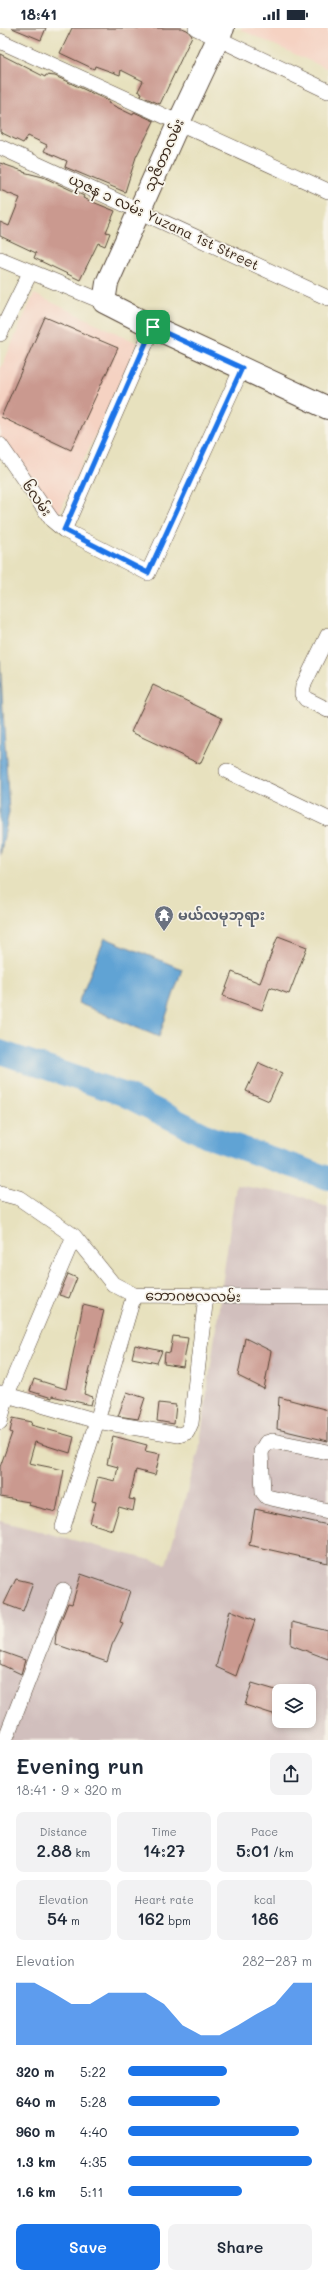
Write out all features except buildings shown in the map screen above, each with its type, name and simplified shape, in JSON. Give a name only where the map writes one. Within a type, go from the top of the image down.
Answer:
[{"type":"main road","name":"သုဇိတာလမ်း","points":[[106,293],[139,210],[220,33]]},
{"type":"main road","points":[[106,293],[153,327],[328,408]]},
{"type":"street","points":[[196,28],[220,33],[328,91]]},
{"type":"street","points":[[0,41],[178,124],[328,191]]},
{"type":"street","name":"ယုဇန ၁ လမ်း Yuzana 1st Street","points":[[0,147],[328,298]]},
{"type":"street","points":[[0,259],[30,273],[106,293]]},
{"type":"street","points":[[0,334],[30,273]]},
{"type":"street","points":[[64,530],[153,327]]},
{"type":"street","name":"၆လမ်း","points":[[0,444],[52,520],[64,530],[148,573],[242,368]]},
{"type":"street","points":[[328,635],[303,686],[302,694],[306,699],[328,710]]},
{"type":"street","points":[[227,771],[328,819]]},
{"type":"street","name":"ဘောဂဗလလမ်း","points":[[0,1193],[19,1198],[74,1236],[113,1284],[134,1295],[328,1297]]},
{"type":"street","points":[[0,1422],[4,1393],[74,1236]]},
{"type":"street","points":[[63,1527],[97,1421],[134,1295]]},
{"type":"street","points":[[4,1393],[97,1421],[179,1436],[187,1432],[191,1423],[196,1396],[206,1296]]},
{"type":"street","points":[[328,1452],[273,1441],[266,1443],[261,1452],[261,1479],[263,1492],[267,1497],[328,1511]]},
{"type":"street","points":[[5,1740],[63,1590]]},
{"type":"shaded area","points":[[242,28],[328,28],[328,69],[241,30]]},
{"type":"shaded area","points":[[34,294],[138,343],[57,518],[0,437],[0,370]]},
{"type":"shaded area","points":[[236,1185],[301,1196],[328,1208],[328,1740],[0,1740],[0,1521],[166,1564],[199,1450]]},
{"type":"water","points":[[0,660],[9,812],[0,856]]},
{"type":"water","points":[[105,938],[182,969],[159,1037],[78,1003]]},
{"type":"waterway","points":[[0,1052],[123,1094],[209,1137],[328,1178]]},
{"type":"place","name":"မယ်လမုဘုရား","points":[[164,932]]},
{"type":"route","points":[[153,327],[242,368],[148,573],[64,530],[153,327]]}]
